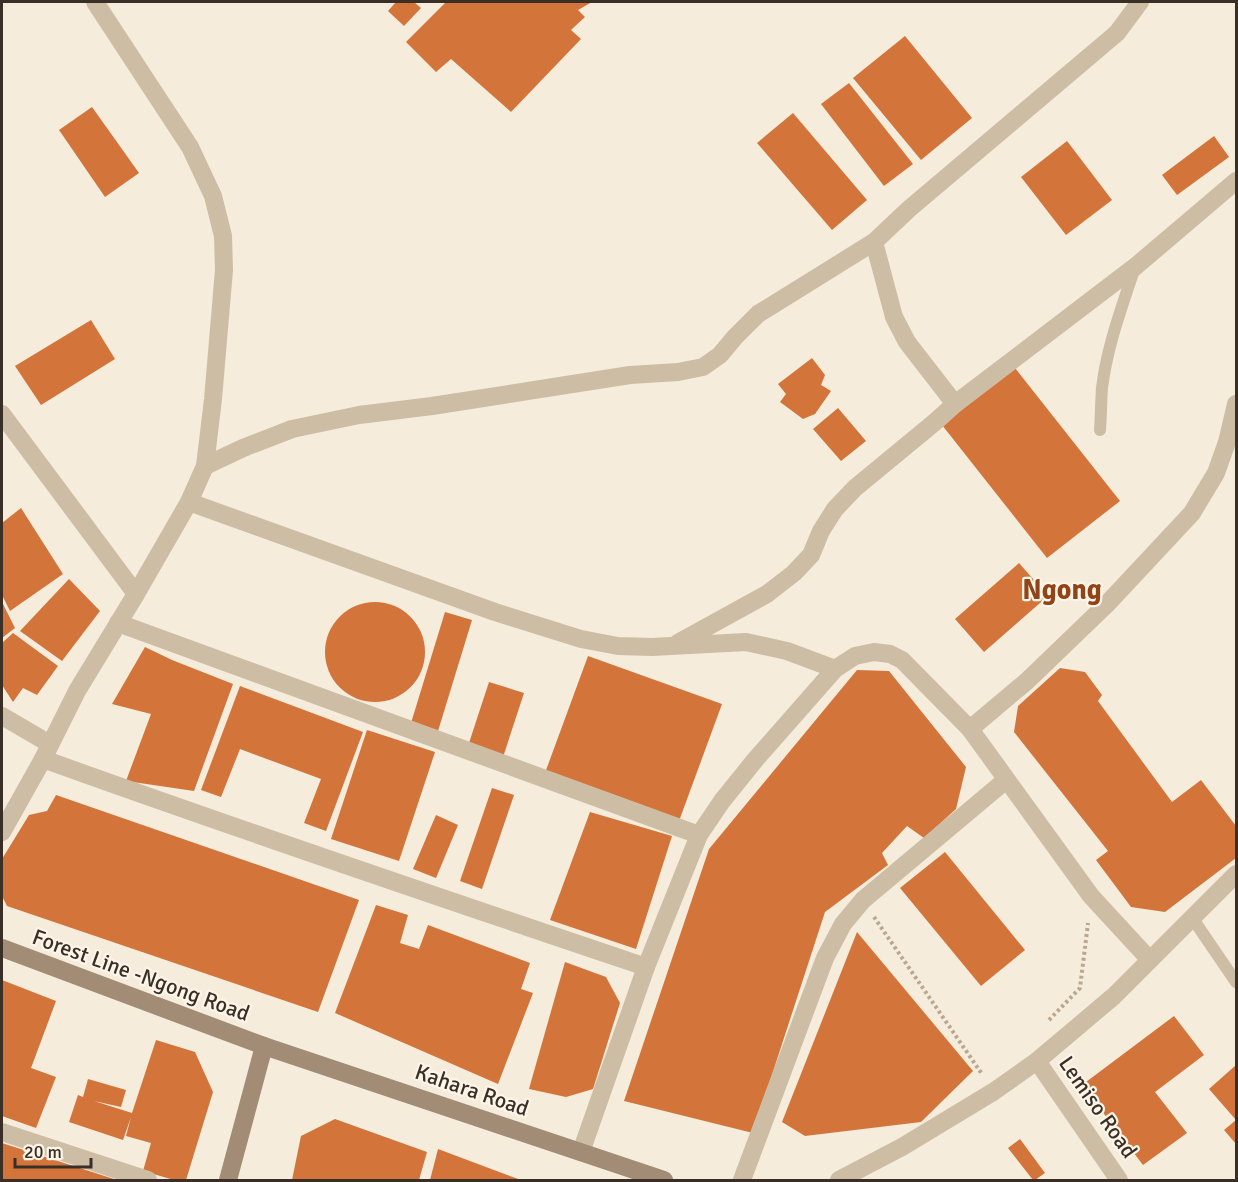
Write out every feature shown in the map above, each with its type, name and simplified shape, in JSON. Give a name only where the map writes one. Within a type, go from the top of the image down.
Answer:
[{"type":"main road","name":"Forest Line -Ngong Road","points":[[2,948],[264,1046]]},
{"type":"main road","name":"Kahara Road","points":[[264,1046],[664,1180]]},
{"type":"main road","points":[[228,1180],[264,1046]]},
{"type":"street","points":[[2,832],[76,691],[189,502],[205,466],[213,399],[224,270],[223,237],[216,206],[190,147],[94,2]]},
{"type":"street","points":[[205,466],[292,429],[359,415],[630,375],[678,372],[703,367],[720,355],[758,314],[874,242],[909,208],[1117,33],[1140,2]]},
{"type":"street","points":[[674,646],[767,594],[794,573],[811,555],[821,531],[835,509],[855,488],[955,404],[1136,266],[1236,181]]},
{"type":"street","points":[[874,242],[894,317],[902,334],[955,404]]},
{"type":"street","points":[[970,729],[1027,681],[1107,604],[1192,513],[1216,473],[1227,442],[1236,404]]},
{"type":"street","points":[[2,414],[136,594]]},
{"type":"street","points":[[189,502],[495,612],[581,639],[618,646],[746,642],[787,651],[835,669]]},
{"type":"street","points":[[118,623],[699,835]]},
{"type":"street","points":[[581,1152],[646,967],[699,835],[722,801],[755,760],[835,669],[855,656],[874,652],[890,654],[902,660],[970,729],[1091,896],[1149,959]]},
{"type":"street","points":[[2,716],[46,751],[263,837],[646,967]]},
{"type":"street","points":[[742,1180],[825,958],[843,924],[863,900],[1006,780]]},
{"type":"street","points":[[839,1180],[902,1147],[993,1092],[1037,1061],[1114,996],[1236,874]]},
{"type":"street","name":"Lemiso Road","points":[[1037,1061],[1119,1180]]},
{"type":"street","points":[[2,1132],[148,1180]]},
{"type":"lane","points":[[1100,430],[1102,388],[1108,356],[1136,266]]},
{"type":"lane","points":[[1193,919],[1236,982]]},
{"type":"path","points":[[1042,1027],[1080,988],[1091,896]]},
{"type":"path","points":[[863,900],[993,1092]]},
{"type":"building","points":[[396,2],[414,2],[421,8],[404,26],[388,11]]},
{"type":"building","points":[[446,2],[592,2],[578,10],[585,17],[571,30],[581,39],[511,112],[451,59],[436,72],[406,42]]},
{"type":"building","points":[[905,36],[972,118],[921,160],[853,78]]},
{"type":"building","points":[[849,83],[913,164],[884,186],[821,104]]},
{"type":"building","points":[[92,107],[139,173],[105,197],[59,130]]},
{"type":"building","points":[[793,113],[867,200],[832,230],[757,143]]},
{"type":"building","points":[[1214,136],[1229,157],[1177,195],[1162,175]]},
{"type":"building","points":[[1067,141],[1112,200],[1066,235],[1021,177]]},
{"type":"building","points":[[91,320],[115,359],[41,405],[15,366]]},
{"type":"building","points":[[812,358],[825,375],[821,385],[831,391],[815,414],[803,419],[780,402],[786,394],[778,384]]},
{"type":"building","points":[[1015,368],[1120,501],[1047,558],[942,425]]},
{"type":"building","points":[[838,408],[866,441],[841,461],[813,429]]},
{"type":"building","points":[[21,508],[63,574],[10,611],[2,595],[2,523]]},
{"type":"building","points":[[1019,563],[1048,596],[984,652],[955,619]]},
{"type":"building","points":[[69,579],[100,611],[62,661],[20,631]]},
{"type":"building","points":[[2,602],[15,628],[2,638]]},
{"type":"building","points":[[375,602],[403,610],[417,624],[425,652],[417,680],[403,694],[375,702],[347,694],[333,680],[325,652],[333,624],[347,610]]},
{"type":"building","points":[[445,612],[472,620],[438,731],[411,723]]},
{"type":"building","points":[[13,633],[58,666],[37,695],[23,688],[13,702],[2,685],[2,643]]},
{"type":"building","points":[[145,647],[233,684],[194,791],[126,781],[151,714],[112,704]]},
{"type":"building","points":[[588,656],[722,704],[679,821],[545,773]]},
{"type":"building","points":[[1060,668],[1085,672],[1102,695],[1098,701],[1172,802],[1201,780],[1236,826],[1236,858],[1165,912],[1131,907],[1096,860],[1108,851],[1014,732],[1018,706]]},
{"type":"building","points":[[857,670],[889,671],[966,767],[956,809],[924,838],[907,826],[882,853],[888,865],[825,912],[753,1133],[624,1101],[709,849]]},
{"type":"building","points":[[489,682],[524,693],[503,757],[468,746]]},
{"type":"building","points":[[240,686],[363,732],[326,831],[304,823],[321,779],[240,749],[221,797],[201,790]]},
{"type":"building","points":[[367,730],[435,752],[399,861],[331,839]]},
{"type":"building","points":[[492,788],[514,795],[482,889],[460,881]]},
{"type":"building","points":[[56,795],[359,900],[318,1012],[7,906],[2,896],[2,859],[29,815],[47,811]]},
{"type":"building","points":[[590,812],[672,836],[636,949],[550,920]]},
{"type":"building","points":[[436,815],[458,825],[436,878],[413,869]]},
{"type":"building","points":[[945,852],[1025,950],[981,986],[900,888]]},
{"type":"building","points":[[376,905],[408,915],[400,943],[419,949],[428,925],[530,963],[521,989],[533,993],[498,1084],[335,1013]]},
{"type":"building","points":[[857,932],[973,1071],[921,1122],[805,1136],[782,1122]]},
{"type":"building","points":[[565,962],[606,977],[620,1003],[593,1089],[566,1097],[529,1089]]},
{"type":"building","points":[[2,980],[56,1001],[31,1068],[56,1077],[36,1128],[2,1116]]},
{"type":"building","points":[[1174,1016],[1204,1055],[1155,1092],[1187,1133],[1143,1165],[1082,1085]]},
{"type":"building","points":[[156,1040],[195,1052],[213,1092],[186,1180],[174,1180],[143,1171],[151,1143],[126,1136],[131,1117],[123,1140],[69,1122],[78,1095],[83,1097],[88,1079],[126,1090],[121,1107],[94,1101],[132,1113]]},
{"type":"building","points":[[1236,1065],[1236,1120],[1209,1089]]},
{"type":"building","points":[[335,1119],[427,1152],[419,1180],[292,1180],[301,1136]]},
{"type":"building","points":[[1236,1120],[1236,1144],[1224,1130]]},
{"type":"building","points":[[1020,1139],[1045,1173],[1035,1180],[1008,1148]]},
{"type":"building","points":[[2,1143],[117,1180],[2,1180]]},
{"type":"building","points":[[438,1149],[521,1180],[430,1180]]},
{"type":"district","name":"Ngong","points":[[1062,590]]}]
